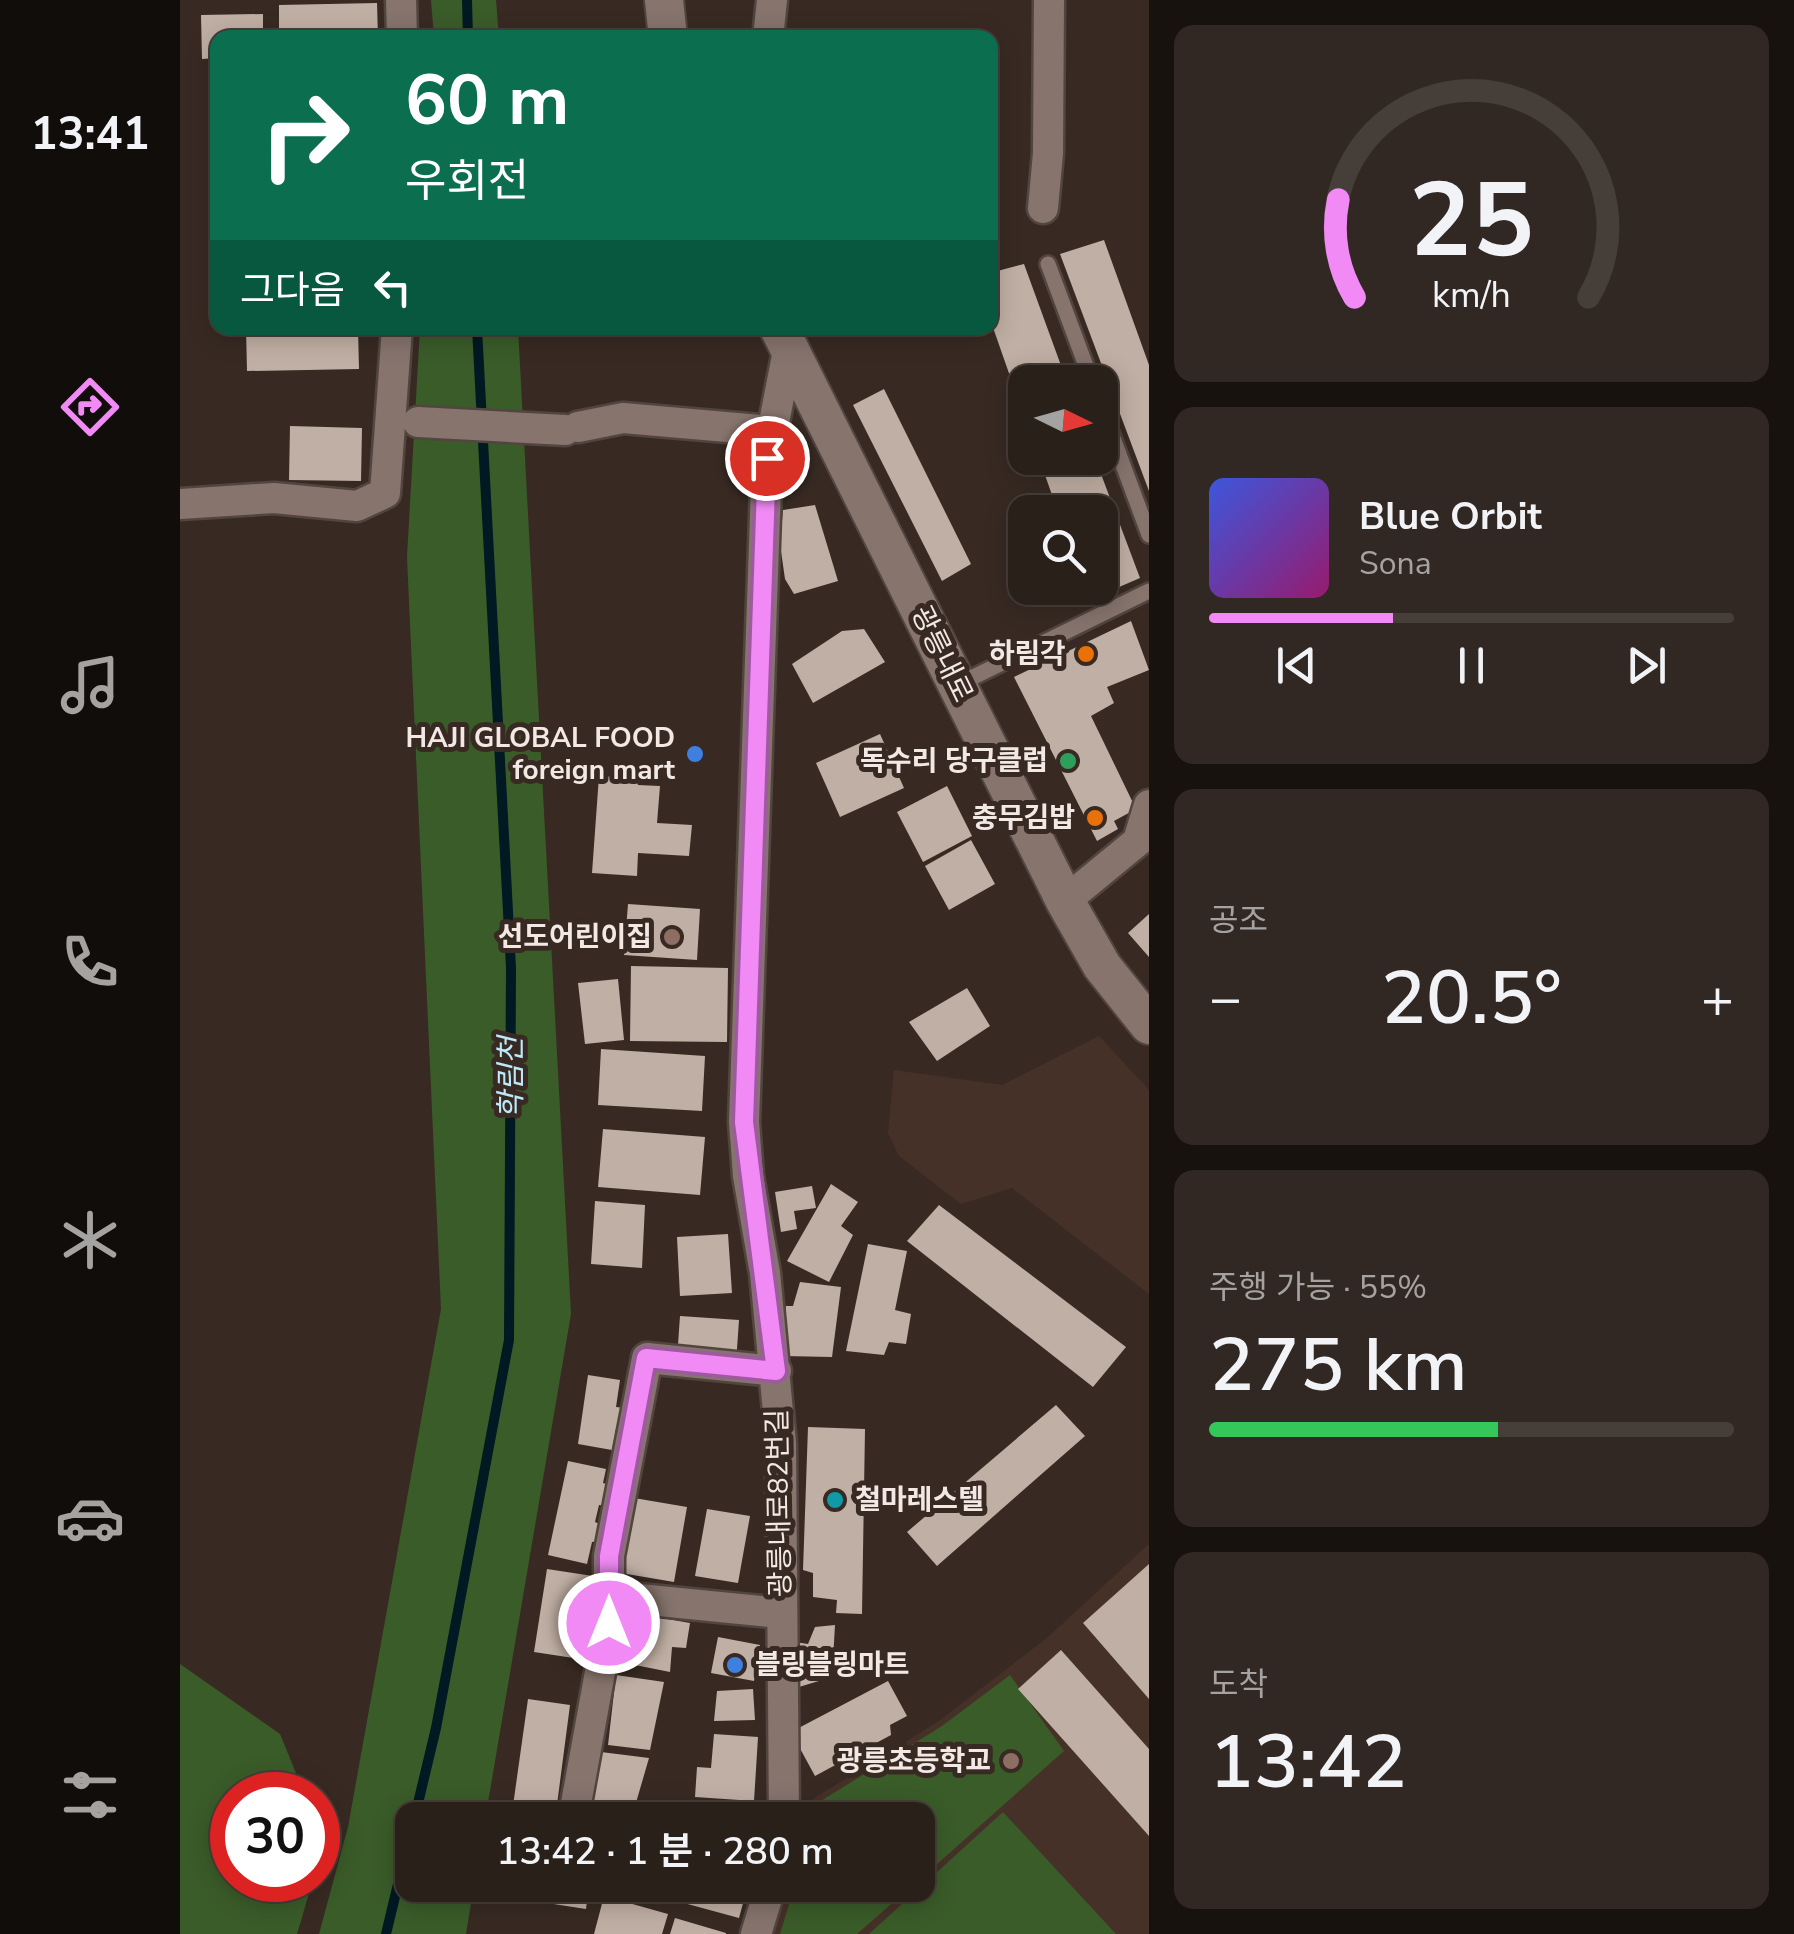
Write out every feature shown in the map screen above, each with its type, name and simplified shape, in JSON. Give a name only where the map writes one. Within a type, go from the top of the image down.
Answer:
[{"type":"street","points":[[401,0],[402,30]]},
{"type":"street","points":[[664,0],[667,30]]},
{"type":"street","points":[[769,30],[772,0]]},
{"type":"street","points":[[1043,208],[1048,153],[1049,0]]},
{"type":"street","points":[[180,504],[274,498],[357,506],[385,492],[396,335]]},
{"type":"street","name":"광릉내로82번길","points":[[783,339],[764,515],[744,1122],[776,1371],[781,1444],[784,1802]]},
{"type":"street","name":"광릉내로","points":[[783,339],[1065,902],[1102,966],[1149,1025]]},
{"type":"street","points":[[418,422],[572,429],[622,418],[772,431]]},
{"type":"street","points":[[1065,902],[1138,841],[1149,805]]},
{"type":"street","points":[[576,1802],[609,1623],[609,1556],[646,1358],[776,1371]]},
{"type":"street","points":[[609,1596],[780,1613]]},
{"type":"street","points":[[756,1934],[766,1902]]},
{"type":"lane","points":[[1048,264],[1086,365]]},
{"type":"lane","points":[[1118,451],[1149,534]]},
{"type":"lane","points":[[957,686],[1149,591]]},
{"type":"shaded area","points":[[1099,1036],[1149,1090],[1149,1294],[1012,1188],[961,1204],[899,1156],[888,1133],[894,1070],[1002,1085]]},
{"type":"shaded area","name":"광릉초등학교","points":[[1149,1544],[1149,1934],[770,1934],[779,1902],[935,1902],[935,1802],[808,1802],[939,1721],[1047,1638]]},
{"type":"green space","points":[[431,0],[496,0],[498,30],[433,30]]},
{"type":"green space","points":[[420,335],[518,335],[571,1314],[488,1802],[395,1802],[395,1902],[471,1902],[466,1934],[319,1934],[328,1902],[340,1902],[340,1857],[441,1309],[407,557]]},
{"type":"green space","points":[[180,1664],[280,1734],[296,1772],[210,1772],[210,1902],[306,1902],[297,1934],[180,1934]]},
{"type":"green space","points":[[1010,1675],[1064,1751],[935,1866],[935,1802],[819,1802],[942,1726]]},
{"type":"green space","points":[[1003,1812],[1116,1934],[869,1934],[904,1902],[935,1902],[935,1874]]},
{"type":"green space","points":[[790,1902],[894,1902],[857,1934],[780,1934]]},
{"type":"building","points":[[377,3],[378,30],[279,30],[279,5]]},
{"type":"building","points":[[263,14],[263,30],[210,30],[210,58],[202,59],[201,15]]},
{"type":"building","points":[[1104,240],[1149,365],[1149,491],[1118,408],[1118,365],[1102,365],[1060,254]]},
{"type":"building","points":[[1024,264],[1061,365],[1008,365],[1008,370],[998,335],[998,271]]},
{"type":"building","points":[[246,335],[358,335],[359,369],[247,371]]},
{"type":"building","points":[[884,389],[971,564],[942,581],[853,405]]},
{"type":"building","points":[[290,426],[362,428],[361,481],[289,480]]},
{"type":"building","points":[[1045,475],[1101,475],[1109,495],[1052,495]]},
{"type":"building","points":[[815,505],[838,581],[794,594],[785,579],[780,544],[783,510]]},
{"type":"building","points":[[1118,519],[1140,578],[1118,587]]},
{"type":"building","points":[[1131,621],[1149,670],[1107,687],[1114,703],[1091,716],[1136,809],[1114,821],[1118,829],[1097,841],[1014,677]]},
{"type":"building","points":[[864,629],[885,662],[813,703],[792,664],[842,631]]},
{"type":"building","points":[[880,734],[904,788],[840,817],[816,763]]},
{"type":"building","points":[[599,776],[635,778],[638,785],[660,786],[657,823],[692,825],[689,856],[638,853],[637,876],[592,873]]},
{"type":"building","points":[[947,786],[972,836],[923,862],[897,812]]},
{"type":"building","points":[[971,840],[995,884],[949,910],[925,866]]},
{"type":"building","points":[[628,904],[700,909],[697,960],[624,955]]},
{"type":"building","points":[[1149,914],[1149,957],[1128,933]]},
{"type":"building","points":[[631,966],[728,968],[727,1042],[630,1041]]},
{"type":"building","points":[[618,979],[624,1040],[585,1044],[578,983]]},
{"type":"building","points":[[967,988],[990,1026],[937,1061],[909,1022]]},
{"type":"building","points":[[601,1049],[705,1056],[702,1111],[598,1105]]},
{"type":"building","points":[[603,1129],[705,1137],[700,1195],[598,1187]]},
{"type":"building","points":[[831,1184],[858,1202],[841,1226],[853,1235],[829,1282],[787,1261]]},
{"type":"building","points":[[812,1186],[816,1208],[794,1211],[797,1229],[781,1232],[775,1192]]},
{"type":"building","points":[[595,1201],[645,1205],[642,1268],[591,1264]]},
{"type":"building","points":[[939,1205],[1126,1347],[1093,1387],[907,1241]]},
{"type":"building","points":[[728,1234],[732,1293],[680,1296],[677,1237]]},
{"type":"building","points":[[868,1244],[907,1251],[895,1310],[911,1314],[906,1344],[889,1342],[884,1355],[846,1351]]},
{"type":"building","points":[[800,1282],[841,1287],[832,1357],[783,1356],[786,1306],[793,1306]]},
{"type":"building","points":[[680,1316],[739,1320],[736,1363],[677,1359]]},
{"type":"building","points":[[588,1375],[620,1380],[616,1407],[626,1408],[622,1430],[616,1429],[612,1450],[578,1444]]},
{"type":"building","points":[[1056,1405],[1085,1436],[937,1566],[907,1532]]},
{"type":"building","name":"철마레스텔","points":[[808,1427],[865,1429],[862,1614],[836,1613],[837,1600],[813,1597],[813,1573],[803,1570]]},
{"type":"building","points":[[568,1461],[606,1469],[603,1483],[610,1485],[605,1506],[599,1505],[595,1522],[602,1525],[599,1541],[592,1542],[587,1564],[548,1555]]},
{"type":"building","points":[[634,1498],[687,1507],[674,1582],[621,1573]]},
{"type":"building","points":[[707,1509],[750,1516],[738,1583],[695,1576]]},
{"type":"building","points":[[1149,1564],[1149,1699],[1083,1623]]},
{"type":"building","points":[[547,1569],[593,1576],[580,1659],[534,1652]]},
{"type":"building","points":[[627,1612],[690,1623],[686,1648],[672,1647],[670,1672],[620,1662]]},
{"type":"building","points":[[835,1625],[832,1677],[789,1690],[788,1641],[808,1644],[815,1627]]},
{"type":"building","points":[[718,1637],[760,1645],[754,1681],[711,1673]]},
{"type":"building","points":[[1061,1650],[1149,1749],[1149,1836],[1018,1689]]},
{"type":"building","points":[[616,1675],[664,1682],[650,1750],[608,1745]]},
{"type":"building","points":[[888,1681],[907,1716],[890,1725],[891,1735],[815,1776],[791,1732]]},
{"type":"building","points":[[753,1689],[755,1720],[714,1721],[717,1691]]},
{"type":"building","points":[[528,1699],[570,1705],[557,1802],[514,1802]]},
{"type":"building","points":[[714,1734],[758,1737],[754,1801],[695,1797],[697,1767],[711,1768]]},
{"type":"building","points":[[601,1752],[649,1758],[636,1802],[592,1802]]},
{"type":"building","points":[[547,1902],[587,1902],[586,1909]]},
{"type":"building","points":[[602,1902],[625,1902],[668,1914],[662,1934],[594,1934]]},
{"type":"building","points":[[680,1902],[743,1902],[739,1918]]},
{"type":"building","points":[[675,1918],[726,1933],[726,1934],[670,1934]]},
{"type":"waterway","name":"학림천","points":[[467,0],[468,30]]},
{"type":"waterway","name":"학림천","points":[[418,1802],[436,1728],[509,1340],[511,968],[477,335]]},
{"type":"waterway","name":"학림천","points":[[386,1934],[395,1897]]},
{"type":"place","name":"하림각","points":[[1086,654]]},
{"type":"place","name":"HAJI GLOBAL FOOD foreign mart","points":[[695,754]]},
{"type":"place","name":"독수리 당구클럽","points":[[1068,761]]},
{"type":"place","name":"충무김밥","points":[[1095,818]]},
{"type":"place","name":"선도어린이집","points":[[672,937]]},
{"type":"place","name":"철마레스텔","points":[[835,1500]]},
{"type":"place","name":"블링블링마트","points":[[735,1665]]},
{"type":"place","name":"광릉초등학교","points":[[1011,1761]]},
{"type":"route","points":[[609,1623],[609,1556],[646,1358],[776,1371],[744,1122],[767,458]]}]
